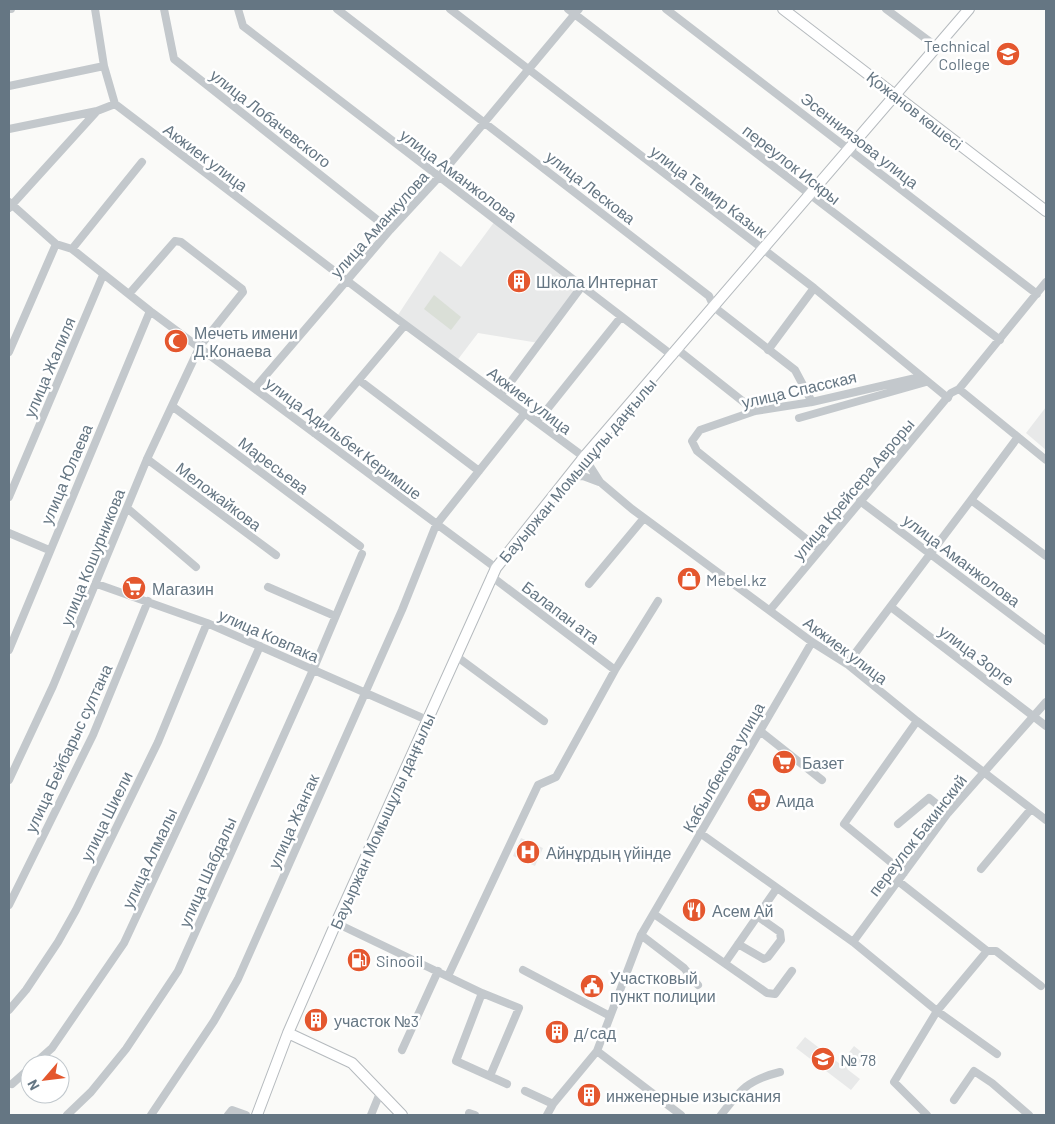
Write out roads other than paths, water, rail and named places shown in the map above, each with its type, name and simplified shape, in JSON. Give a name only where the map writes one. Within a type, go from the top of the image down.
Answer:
[{"type":"main road","name":"Қожанов көшесі","points":[[783,9],[1046,210]]},
{"type":"main road","name":"Бауыржан Момышұлы даңғылы","points":[[257,1115],[288,1033],[336,923],[494,572],[584,457],[676,353],[848,148],[969,9]]},
{"type":"main road","points":[[288,1033],[352,1063],[402,1115]]},
{"type":"street","points":[[9,129],[97,111],[115,104],[104,66],[94,9]]},
{"type":"street","name":"улица Лобачевского","points":[[164,9],[174,59],[390,230]]},
{"type":"street","name":"улица Аманжолова","points":[[238,9],[243,26],[438,178],[621,317],[676,353],[755,411]]},
{"type":"street","name":"улица Лескова","points":[[337,9],[486,122],[709,296],[714,307],[795,370],[812,402]]},
{"type":"street","name":"улица Темир Казык","points":[[450,9],[814,288],[900,358],[923,380],[948,398]]},
{"type":"street","name":"Эсенниязова улица","points":[[666,9],[1037,294]]},
{"type":"street","points":[[886,9],[937,47]]},
{"type":"street","name":"улица Аманкулова","points":[[255,388],[390,230],[486,122],[574,11]]},
{"type":"street","name":"переулок Искры","points":[[574,11],[808,195],[1000,340]]},
{"type":"street","points":[[9,86],[104,66]]},
{"type":"street","name":"Акжиек улица","points":[[115,104],[405,325],[584,457],[600,482],[644,518],[812,642],[847,664],[917,721],[1046,820]]},
{"type":"street","points":[[10,205],[97,111]]},
{"type":"street","points":[[72,250],[142,162]]},
{"type":"street","name":"улица Адильбек Керимше","points":[[10,205],[56,244],[72,250],[436,525],[494,572]]},
{"type":"street","name":"улица Кошурникова","points":[[9,780],[53,686],[97,584],[146,459],[200,346],[243,292],[242,289],[181,242],[175,241],[129,294]]},
{"type":"street","points":[[9,352],[56,244]]},
{"type":"street","name":"улица Жалиля","points":[[9,497],[103,275]]},
{"type":"street","name":"улица Крейсера Авроры","points":[[770,610],[948,398],[959,389],[1046,282]]},
{"type":"street","points":[[501,395],[582,286]]},
{"type":"street","points":[[768,350],[814,288]]},
{"type":"street","name":"улица Юлаева","points":[[9,650],[150,310]]},
{"type":"street","points":[[537,422],[621,317]]},
{"type":"street","points":[[314,433],[405,325]]},
{"type":"street","points":[[359,380],[479,471]]},
{"type":"street","points":[[799,418],[923,380]]},
{"type":"street","name":"улица Спасская","points":[[820,550],[697,450],[692,441],[700,430],[755,411],[923,380]]},
{"type":"street","points":[[959,389],[1046,460]]},
{"type":"street","name":"Маресьева","points":[[172,406],[361,550]]},
{"type":"street","name":"улица Жангак","points":[[151,1115],[214,1021],[238,978],[402,610],[436,525],[525,413]]},
{"type":"street","points":[[847,664],[1018,437]]},
{"type":"street","name":"Меложайкова","points":[[146,459],[276,555]]},
{"type":"street","points":[[568,477],[579,475],[600,482]]},
{"type":"street","points":[[972,500],[1046,556]]},
{"type":"street","name":"улица Аманжолова","points":[[860,501],[1046,641]]},
{"type":"street","points":[[127,508],[196,567]]},
{"type":"street","points":[[589,584],[644,518]]},
{"type":"street","points":[[9,533],[49,550]]},
{"type":"street","name":"улица Шабдалы","points":[[67,1115],[91,1092],[126,1049],[178,971],[313,670],[361,550]]},
{"type":"street","name":"Балапан ата","points":[[494,572],[615,670]]},
{"type":"street","name":"улица Ковпака","points":[[97,584],[207,623],[427,720]]},
{"type":"street","points":[[268,587],[335,616]]},
{"type":"street","name":"улица Бейбарыс султана","points":[[9,905],[92,735],[148,601]]},
{"type":"street","points":[[448,976],[538,785],[556,777],[615,670],[658,601]]},
{"type":"street","name":"улица Зорге","points":[[891,606],[1046,726]]},
{"type":"street","name":"улица Шиели","points":[[9,1010],[26,990],[58,942],[76,910],[158,742],[207,623]]},
{"type":"street","name":"Кабылбекова улица","points":[[547,1115],[553,1104],[597,1051],[641,935],[812,642]]},
{"type":"street","name":"улица Алмалы","points":[[45,1054],[52,1048],[124,943],[220,738],[260,646]]},
{"type":"street","points":[[456,656],[544,721]]},
{"type":"street","name":"переулок Бакинский","points":[[853,942],[948,813],[1046,702]]},
{"type":"street","points":[[904,873],[844,824],[917,721]]},
{"type":"street","points":[[760,731],[822,780]]},
{"type":"street","points":[[898,824],[929,798],[948,813]]},
{"type":"street","points":[[981,869],[1031,808]]},
{"type":"street","points":[[700,833],[853,942],[937,1011],[997,1054]]},
{"type":"street","points":[[898,881],[987,951],[996,951],[1041,986]]},
{"type":"street","points":[[725,963],[777,888]]},
{"type":"street","points":[[654,914],[767,993],[775,994],[792,972]]},
{"type":"street","points":[[738,944],[764,959],[768,957],[781,940],[780,932],[757,916]]},
{"type":"street","points":[[336,923],[482,993],[519,1008],[490,1076]]},
{"type":"street","points":[[641,935],[684,968],[698,985]]},
{"type":"street","points":[[927,1115],[894,1082],[937,1011],[987,951]]},
{"type":"street","points":[[523,970],[610,1016]]},
{"type":"street","points":[[402,1050],[438,971]]},
{"type":"street","points":[[482,993],[456,1061],[507,1084]]},
{"type":"street","points":[[597,1051],[682,1115]]},
{"type":"street","points":[[954,1100],[974,1071],[992,1083],[1029,1115]]},
{"type":"street","points":[[721,1115],[741,1089],[766,1076],[780,1072]]},
{"type":"street","points":[[12,1084],[20,1077]]},
{"type":"street","points":[[525,1091],[553,1104]]},
{"type":"street","points":[[371,1115],[380,1093]]},
{"type":"street","points":[[228,1115],[232,1110],[246,1115]]},
{"type":"place","name":"Technical College","points":[[1008,54]]},
{"type":"place","name":"Школа Интернат","points":[[519,281]]},
{"type":"place","name":"Мечеть имени Д.Конаева","points":[[176,341]]},
{"type":"place","name":"Mebel.kz","points":[[689,579]]},
{"type":"place","name":"Магазин","points":[[134,588]]},
{"type":"place","name":"Базет","points":[[784,762]]},
{"type":"place","name":"Аида","points":[[759,800]]},
{"type":"place","name":"Айнұрдың үйінде","points":[[528,852]]},
{"type":"place","name":"Асем Ай","points":[[694,910]]},
{"type":"place","name":"Sinooil","points":[[359,960]]},
{"type":"place","name":"Участковый пункт полиции","points":[[592,986]]},
{"type":"place","name":"участок №3","points":[[316,1020]]},
{"type":"place","name":"д/сад","points":[[557,1032]]},
{"type":"place","name":"№ 78","points":[[823,1059]]},
{"type":"place","name":"инженерные изыскания","points":[[589,1095]]}]
